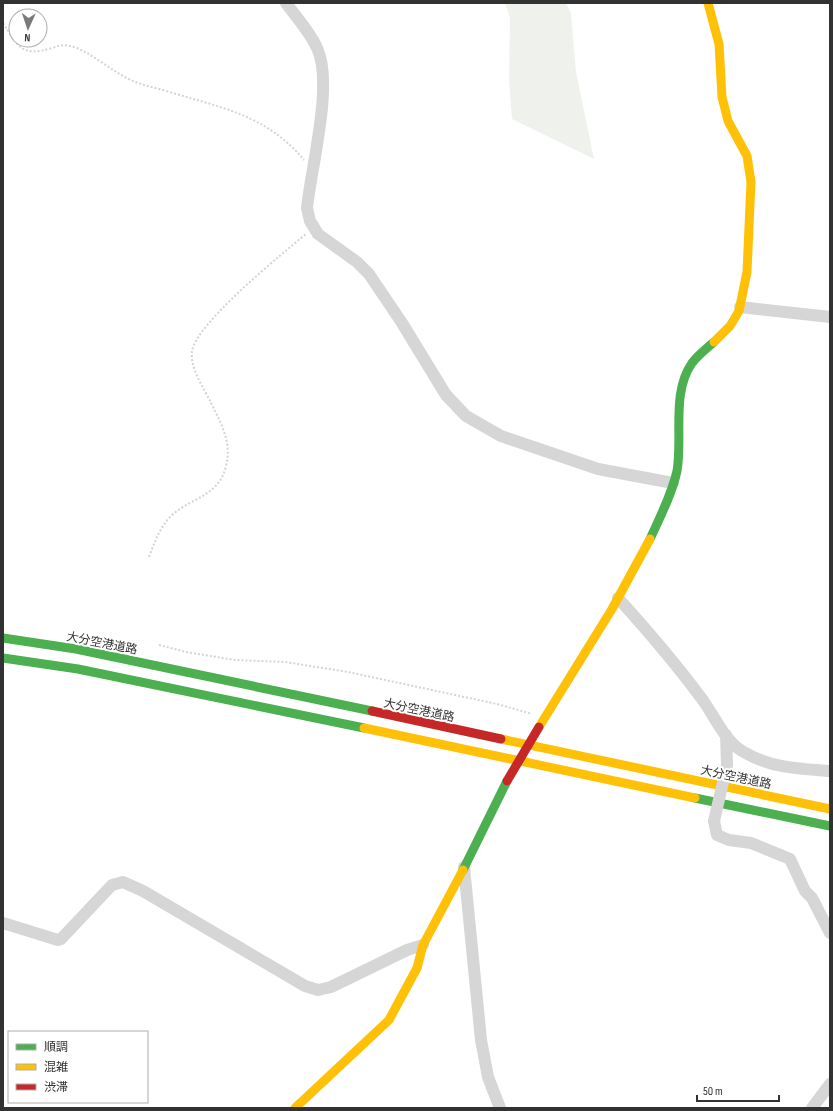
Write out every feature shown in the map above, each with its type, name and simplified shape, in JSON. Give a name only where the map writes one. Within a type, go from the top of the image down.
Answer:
[{"type":"main road","points":[[295,1108],[389,1020],[417,968],[423,945],[448,901],[507,781],[618,598],[651,538],[676,474],[681,390],[687,370],[692,363],[730,326],[740,307],[747,272],[751,182],[746,156],[728,121],[722,97],[719,44],[708,3]]},
{"type":"main road","name":"大分空港道路","points":[[3,638],[76,649],[184,671],[830,809]]},
{"type":"main road","points":[[3,658],[78,669],[180,689],[830,826]]},
{"type":"street","points":[[286,3],[317,48],[322,61],[323,76],[321,124],[312,170],[307,208],[308,215],[314,228],[324,238],[357,262],[369,274],[402,323],[446,395],[466,416],[501,436],[598,469],[673,484]]},
{"type":"street","points":[[740,307],[830,317]]},
{"type":"street","points":[[618,598],[702,698],[726,735],[741,751],[775,766],[792,769],[830,771]]},
{"type":"street","points":[[726,735],[727,766],[714,821],[717,835],[729,840],[751,843],[790,858],[804,891],[812,898],[830,933]]},
{"type":"street","points":[[464,866],[481,1040],[488,1077],[500,1108]]},
{"type":"street","points":[[3,923],[58,940],[112,885],[123,882],[144,891],[305,986],[318,990],[331,988],[408,950],[423,945]]},
{"type":"street","points":[[812,1108],[830,1084]]},
{"type":"path","points":[[3,23],[19,46],[26,52],[38,52],[62,45],[70,46],[131,81],[230,110],[259,123],[285,139],[312,170]]},
{"type":"path","points":[[149,557],[162,527],[184,507],[216,488],[226,466],[228,450],[226,434],[196,371],[192,352],[194,344],[208,324],[260,271],[314,228]]},
{"type":"path","points":[[159,645],[186,652],[235,660],[285,662],[348,672],[527,711],[541,723]]},
{"type":"shaded area","points":[[505,3],[566,3],[571,13],[576,72],[594,159],[512,119],[509,81],[510,18]]},
{"type":"traffic: fast","points":[[650,539],[669,497],[677,471],[679,458],[680,401],[686,375],[694,360],[714,342]]},
{"type":"traffic: fast","points":[[3,638],[76,649],[372,711]]},
{"type":"traffic: fast","points":[[3,658],[78,669],[364,728]]},
{"type":"traffic: fast","points":[[463,870],[507,781]]},
{"type":"traffic: fast","points":[[695,798],[830,826]]},
{"type":"traffic: slow","points":[[708,3],[719,44],[722,97],[728,121],[747,156],[751,182],[747,272],[739,311],[730,326],[714,342]]},
{"type":"traffic: slow","points":[[539,727],[612,609],[650,539]]},
{"type":"traffic: slow","points":[[364,728],[695,798]]},
{"type":"traffic: slow","points":[[501,739],[830,809]]},
{"type":"traffic: slow","points":[[295,1108],[389,1020],[417,968],[423,945],[463,870]]},
{"type":"traffic: jam","points":[[372,711],[501,739]]},
{"type":"traffic: jam","points":[[507,781],[539,727]]}]
